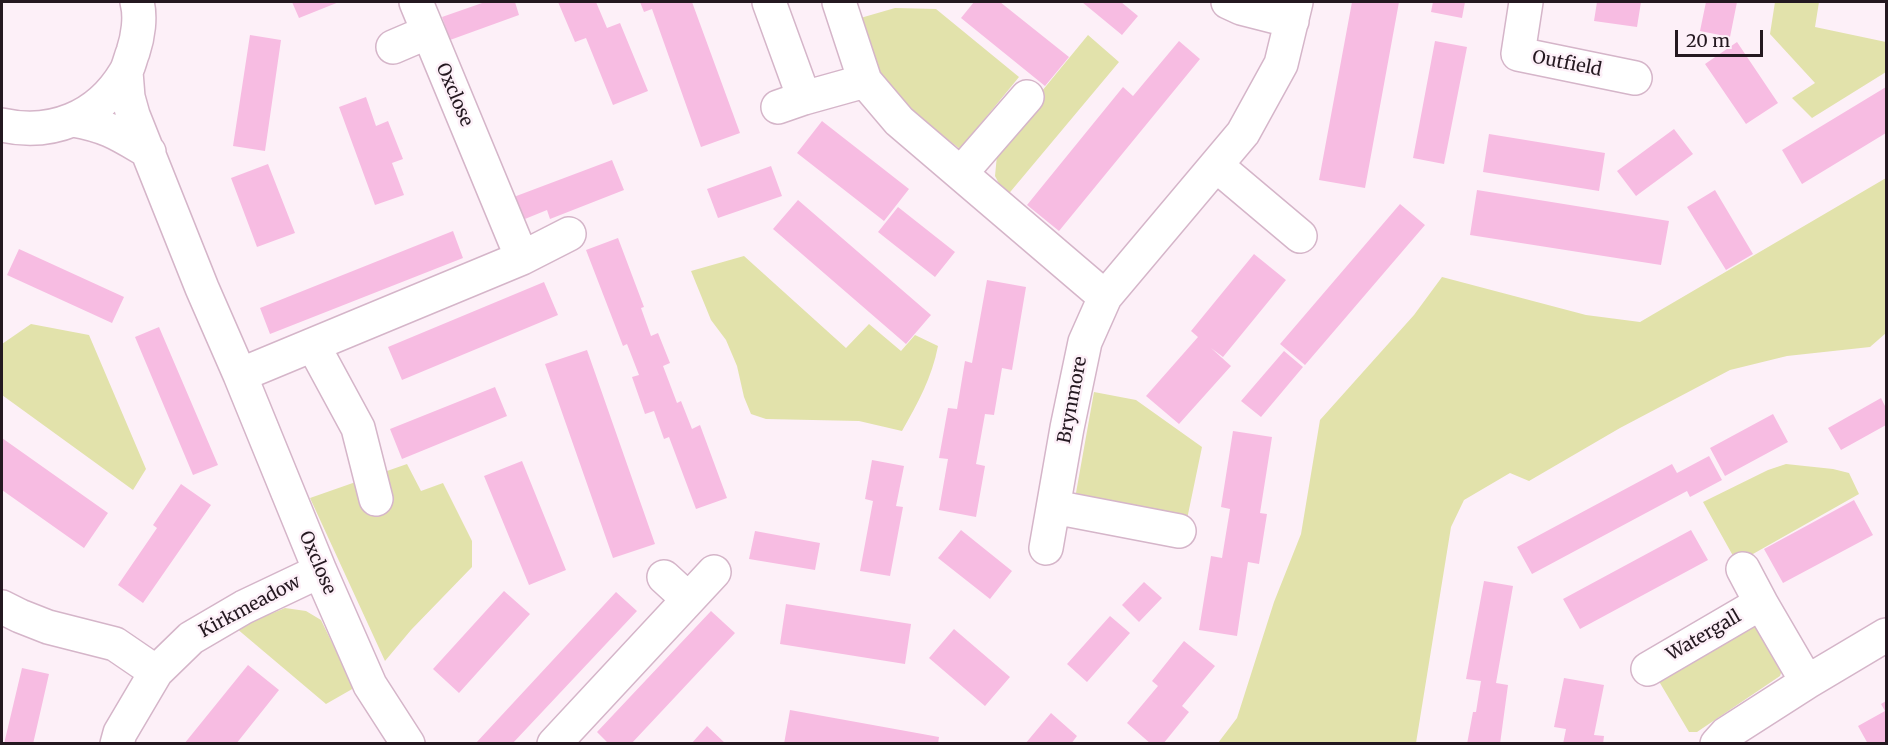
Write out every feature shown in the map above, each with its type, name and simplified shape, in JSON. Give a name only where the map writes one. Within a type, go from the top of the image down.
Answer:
[{"type":"street","name":"Oxclose","points":[[416,2],[522,258]]},
{"type":"street","points":[[769,2],[791,102],[865,81]]},
{"type":"street","points":[[839,2],[865,81],[899,121],[1105,297]]},
{"type":"street","name":"Brynmore","points":[[1046,548],[1085,342],[1105,297],[1243,133],[1281,64],[1294,11],[1241,8],[1228,2]]},
{"type":"street","name":"Outfield","points":[[1526,2],[1518,54],[1635,78]]},
{"type":"street","points":[[2,125],[20,129],[47,128],[73,120],[104,101],[126,72],[138,38],[139,3]]},
{"type":"street","points":[[393,46],[428,32]]},
{"type":"street","name":"Oxclose","points":[[126,72],[128,97],[133,115],[320,571],[370,685],[408,744]]},
{"type":"street","points":[[961,173],[1027,97]]},
{"type":"street","points":[[73,120],[113,130],[149,152]]},
{"type":"street","points":[[1217,166],[1300,236]]},
{"type":"street","points":[[240,375],[522,258],[569,234]]},
{"type":"street","points":[[313,345],[358,428],[376,499]]},
{"type":"street","points":[[1054,507],[1179,531]]},
{"type":"street","name":"Watergall","points":[[1743,569],[1807,682]]},
{"type":"street","name":"Kirkmeadow","points":[[117,744],[120,733],[156,672],[191,638],[244,607],[320,571]]},
{"type":"street","points":[[554,744],[714,572]]},
{"type":"street","points":[[664,578],[688,599]]},
{"type":"street","name":"Watergall","points":[[1648,669],[1761,603]]},
{"type":"street","points":[[2,607],[48,627],[87,639],[115,644],[156,672]]},
{"type":"street","points":[[1717,744],[1726,734],[1807,682],[1887,635]]},
{"type":"green space","points":[[1775,2],[1819,2],[1815,27],[1886,42],[1886,72],[1812,118],[1792,98],[1815,83],[1770,34]]},
{"type":"green space","points":[[895,8],[936,9],[1019,77],[960,149],[876,84],[857,19]]},
{"type":"green space","points":[[1088,35],[1119,62],[1006,197],[995,176],[997,155],[1019,119]]},
{"type":"green space","points":[[1886,178],[1886,333],[1870,347],[1787,356],[1730,370],[1620,428],[1529,481],[1510,473],[1464,500],[1451,527],[1416,743],[1218,743],[1237,718],[1274,602],[1301,534],[1320,420],[1414,315],[1442,277],[1586,315],[1640,322]]},
{"type":"green space","points":[[744,256],[846,348],[869,324],[901,351],[915,335],[938,346],[924,390],[902,431],[859,421],[766,419],[751,414],[744,397],[737,366],[726,340],[711,320],[691,271]]},
{"type":"green space","points":[[31,324],[89,335],[146,469],[133,490],[2,395],[2,344]]},
{"type":"green space","points":[[1094,392],[1136,400],[1202,447],[1186,524],[1074,504]]},
{"type":"green space","points":[[407,464],[421,491],[443,483],[472,541],[472,567],[411,630],[385,661],[310,498]]},
{"type":"green space","points":[[1786,464],[1849,473],[1859,494],[1737,563],[1703,502],[1768,470]]},
{"type":"green space","points":[[285,608],[306,611],[321,620],[354,688],[326,704],[236,628]]},
{"type":"green space","points":[[1751,621],[1761,623],[1784,664],[1780,676],[1697,732],[1689,732],[1657,678]]},
{"type":"building","points":[[292,2],[339,2],[299,18]]},
{"type":"building","points":[[485,2],[515,2],[519,15],[450,40],[442,17]]},
{"type":"building","points":[[558,2],[596,2],[607,28],[620,23],[648,91],[613,105],[586,38],[575,42]]},
{"type":"building","points":[[640,2],[692,2],[740,133],[701,147],[652,9],[644,12]]},
{"type":"building","points":[[974,2],[1000,2],[1069,57],[1045,86],[961,18]]},
{"type":"building","points":[[1082,2],[1121,2],[1138,16],[1122,35]]},
{"type":"building","points":[[1352,2],[1399,2],[1365,188],[1319,180]]},
{"type":"building","points":[[1433,2],[1465,2],[1462,18],[1431,12]]},
{"type":"building","points":[[1597,2],[1641,2],[1637,27],[1594,21]]},
{"type":"building","points":[[1706,2],[1737,2],[1730,37],[1700,31]]},
{"type":"building","points":[[250,35],[281,40],[265,151],[233,146]]},
{"type":"building","points":[[1179,41],[1200,59],[1059,231],[1027,205],[1123,87],[1133,96]]},
{"type":"building","points":[[1435,41],[1467,47],[1444,164],[1413,158]]},
{"type":"building","points":[[1737,42],[1778,103],[1746,124],[1705,64]]},
{"type":"building","points":[[1886,87],[1886,133],[1802,184],[1782,150]]},
{"type":"building","points":[[366,97],[376,126],[388,121],[403,159],[392,163],[404,195],[375,205],[339,107]]},
{"type":"building","points":[[822,121],[909,189],[884,221],[797,153]]},
{"type":"building","points":[[1674,129],[1693,154],[1636,196],[1617,171]]},
{"type":"building","points":[[1489,134],[1605,153],[1599,191],[1483,172]]},
{"type":"building","points":[[612,160],[624,190],[550,219],[547,210],[520,221],[511,198]]},
{"type":"building","points":[[268,164],[295,233],[257,247],[231,178]]},
{"type":"building","points":[[771,166],[782,196],[718,218],[707,189]]},
{"type":"building","points":[[1477,190],[1669,221],[1661,265],[1470,235]]},
{"type":"building","points":[[1715,190],[1753,254],[1726,270],[1687,207]]},
{"type":"building","points":[[798,200],[931,315],[906,344],[773,229]]},
{"type":"building","points":[[1400,204],[1425,225],[1305,365],[1280,344]]},
{"type":"building","points":[[898,207],[955,252],[935,277],[878,232]]},
{"type":"building","points":[[453,231],[463,258],[270,334],[260,308]]},
{"type":"building","points":[[618,238],[644,307],[641,308],[651,336],[658,333],[670,363],[663,366],[677,403],[681,401],[692,429],[700,425],[727,498],[696,509],[669,437],[664,439],[654,411],[645,414],[632,377],[639,375],[627,344],[623,346],[586,250]]},
{"type":"building","points":[[19,249],[124,297],[112,323],[7,275]]},
{"type":"building","points":[[1254,254],[1286,280],[1223,357],[1211,348],[1231,366],[1179,424],[1146,396],[1198,337],[1191,331]]},
{"type":"building","points":[[987,280],[1026,287],[1012,370],[1002,368],[994,415],[985,414],[976,464],[985,466],[976,517],[939,510],[948,459],[939,458],[948,408],[957,409],[965,361],[972,363]]},
{"type":"building","points":[[544,282],[558,315],[402,380],[388,347]]},
{"type":"building","points":[[159,327],[218,465],[193,475],[135,337]]},
{"type":"building","points":[[587,350],[655,544],[613,558],[545,364]]},
{"type":"building","points":[[1284,351],[1303,367],[1261,417],[1241,401]]},
{"type":"building","points":[[495,387],[507,416],[402,459],[390,429]]},
{"type":"building","points":[[1881,398],[1886,408],[1886,425],[1841,450],[1828,428]]},
{"type":"building","points":[[1773,414],[1788,442],[1725,476],[1710,448]]},
{"type":"building","points":[[1233,431],[1272,437],[1260,513],[1267,514],[1259,564],[1248,562],[1237,636],[1199,630],[1211,556],[1222,558],[1230,509],[1221,507]]},
{"type":"building","points":[[2,438],[108,513],[84,548],[2,490]]},
{"type":"building","points":[[1709,456],[1722,480],[1690,497],[1687,491],[1532,574],[1517,547],[1672,464],[1677,473]]},
{"type":"building","points":[[872,460],[904,466],[896,506],[903,507],[890,576],[860,571],[873,501],[865,499]]},
{"type":"building","points":[[522,461],[566,570],[529,585],[484,476]]},
{"type":"building","points":[[181,484],[211,505],[143,603],[118,585],[157,528],[153,525]]},
{"type":"building","points":[[1854,500],[1873,535],[1783,583],[1764,549]]},
{"type":"building","points":[[961,530],[1012,571],[990,599],[938,558]]},
{"type":"building","points":[[1691,530],[1708,560],[1580,629],[1563,599]]},
{"type":"building","points":[[755,531],[820,543],[815,570],[749,559]]},
{"type":"building","points":[[1484,581],[1513,586],[1496,683],[1508,685],[1500,744],[1467,744],[1473,712],[1476,712],[1481,681],[1466,679]]},
{"type":"building","points":[[1144,582],[1162,598],[1139,622],[1122,605]]},
{"type":"building","points":[[504,591],[530,614],[459,693],[433,669]]},
{"type":"building","points":[[616,592],[637,611],[512,744],[475,744]]},
{"type":"building","points":[[786,604],[911,624],[905,664],[780,644]]},
{"type":"building","points":[[711,611],[735,633],[631,744],[609,744],[597,732]]},
{"type":"building","points":[[1110,616],[1130,633],[1087,682],[1067,664]]},
{"type":"building","points":[[954,629],[1010,677],[985,706],[929,658]]},
{"type":"building","points":[[1184,641],[1215,666],[1182,706],[1189,712],[1163,744],[1151,744],[1127,723],[1158,686],[1152,681]]},
{"type":"building","points":[[248,665],[279,690],[236,744],[184,744]]},
{"type":"building","points":[[22,668],[49,674],[33,744],[4,744]]},
{"type":"building","points":[[1564,678],[1604,685],[1594,735],[1604,736],[1603,744],[1563,744],[1566,729],[1554,727]]},
{"type":"building","points":[[1886,701],[1886,741],[1882,744],[1868,744],[1858,726],[1885,711],[1881,704]]},
{"type":"building","points":[[790,710],[939,737],[938,744],[784,744]]},
{"type":"building","points":[[1051,713],[1077,736],[1071,744],[1025,744]]},
{"type":"building","points":[[707,726],[726,744],[691,744]]}]
